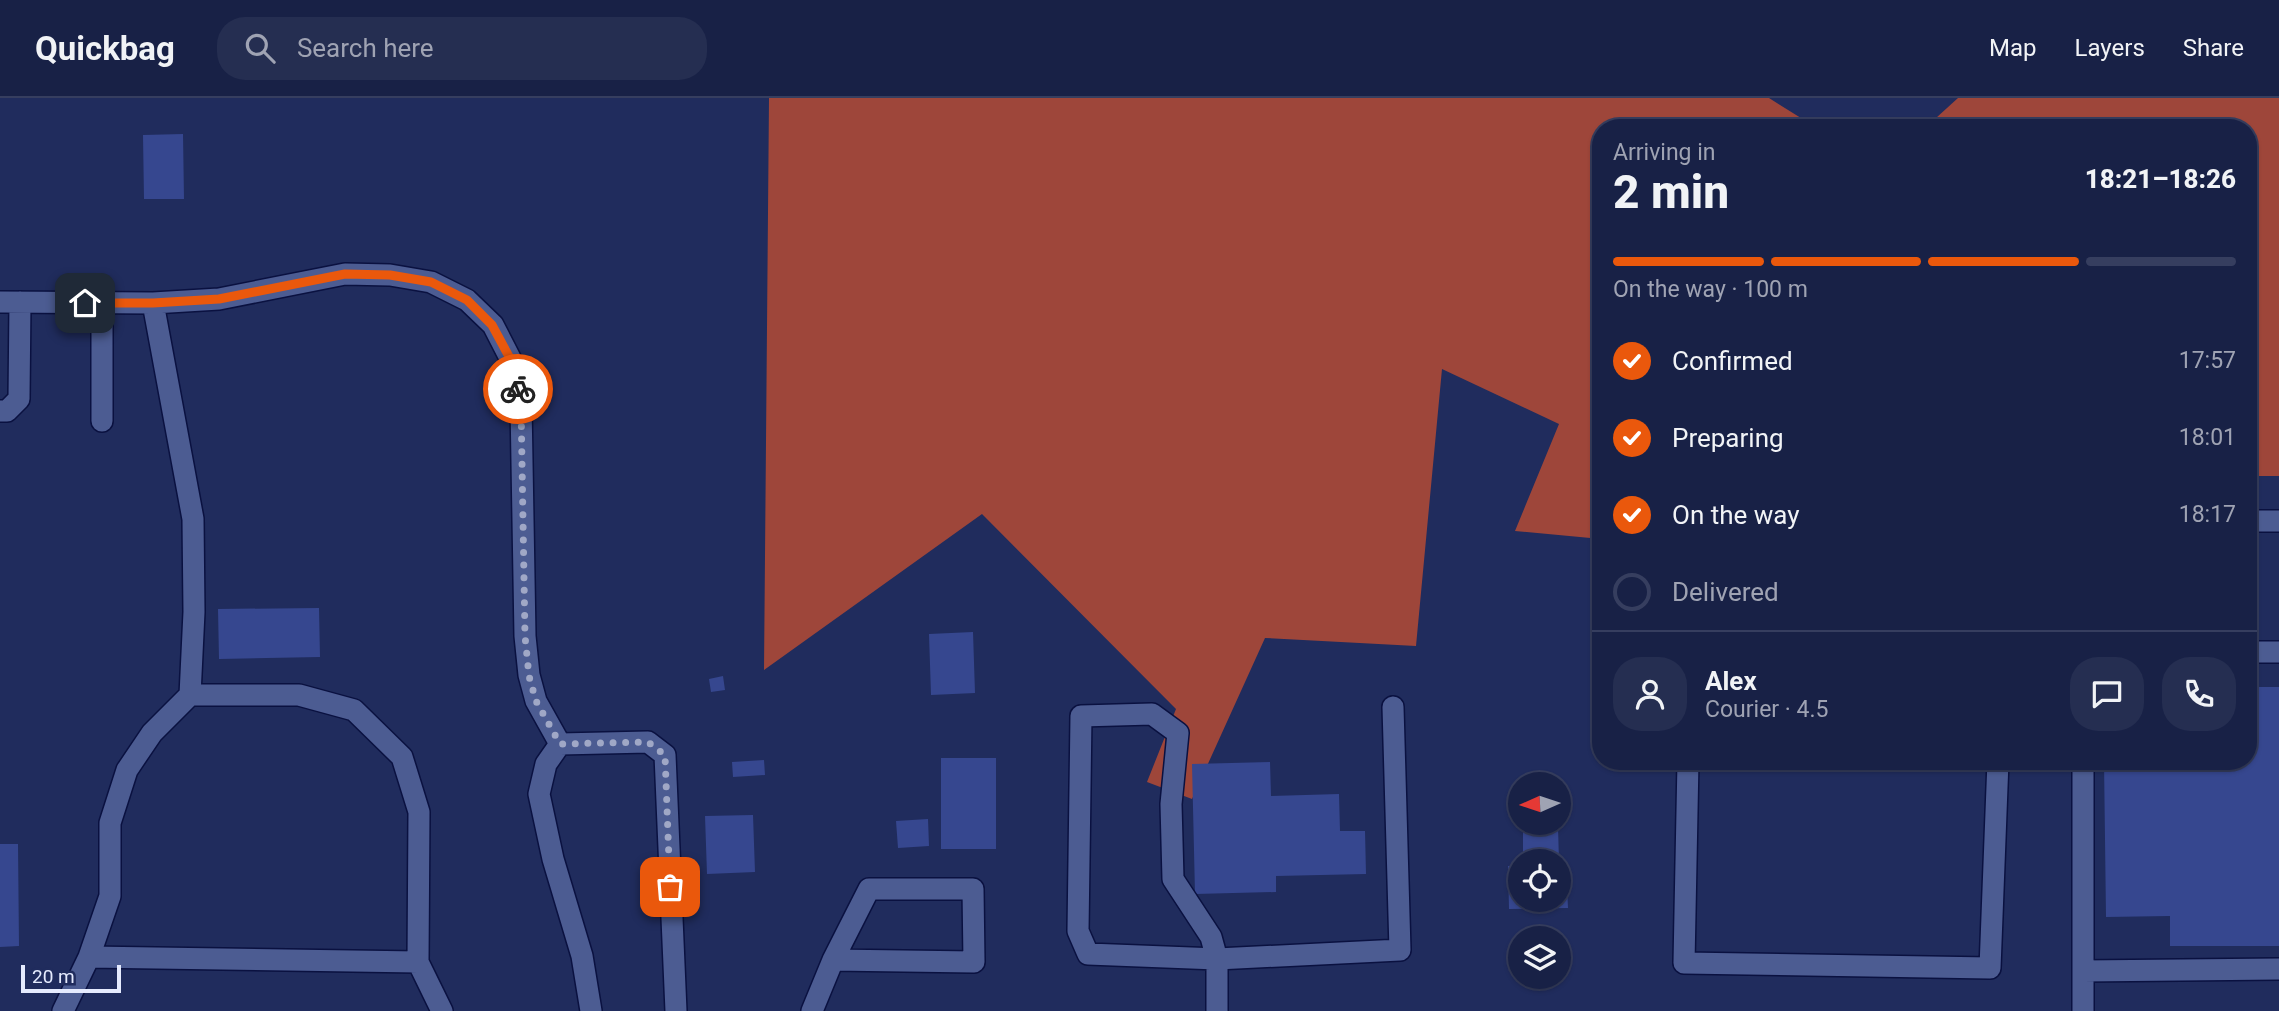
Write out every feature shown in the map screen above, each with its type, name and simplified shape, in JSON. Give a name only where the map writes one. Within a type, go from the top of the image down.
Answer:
[{"type":"lane","points":[[0,411],[7,411],[19,399],[10,302],[153,303],[219,299],[345,274],[390,275],[431,282],[467,300],[492,325],[512,362],[521,404],[525,636],[529,676],[536,701],[560,744]]},
{"type":"lane","points":[[102,303],[102,421]]},
{"type":"lane","points":[[63,1011],[89,957],[110,896],[110,822],[127,770],[152,733],[190,695],[194,612],[193,519],[153,303]]},
{"type":"lane","points":[[2257,521],[2279,521]]},
{"type":"lane","points":[[2257,652],[2279,652]]},
{"type":"lane","points":[[190,695],[299,695],[354,710],[402,757],[419,812],[418,962],[442,1011]]},
{"type":"lane","points":[[1217,1011],[1217,959],[1211,937],[1173,879],[1171,804],[1178,733],[1152,714],[1081,716],[1078,931],[1087,954],[1217,959],[1400,950],[1393,706]]},
{"type":"lane","points":[[560,744],[648,742],[665,755],[676,1011]]},
{"type":"lane","points":[[560,744],[546,764],[539,794],[553,859],[582,956],[592,1011]]},
{"type":"lane","points":[[1688,770],[1684,963],[1990,968],[1998,770]]},
{"type":"lane","points":[[2083,770],[2083,1011]]},
{"type":"lane","points":[[812,1011],[833,960],[869,888],[973,889],[974,962],[833,960]]},
{"type":"lane","points":[[89,957],[418,962]]},
{"type":"lane","points":[[2083,971],[2279,969]]},
{"type":"shaded area","points":[[769,98],[1769,98],[1803,119],[1592,119],[1592,538],[1515,531],[1559,424],[1442,369],[1416,646],[1265,638],[1192,799],[1147,782],[1176,709],[982,514],[764,670]]},
{"type":"shaded area","points":[[1958,98],[2279,98],[2279,476],[2257,476],[2257,119],[1935,119]]},
{"type":"building","points":[[183,134],[184,199],[144,199],[143,135]]},
{"type":"building","points":[[319,608],[320,657],[219,659],[218,609]]},
{"type":"building","points":[[973,632],[975,693],[931,695],[929,634]]},
{"type":"building","points":[[723,676],[725,690],[711,692],[709,679]]},
{"type":"building","points":[[2257,687],[2279,687],[2279,946],[2170,946],[2170,916],[2106,917],[2104,770],[2257,770]]},
{"type":"building","points":[[941,758],[996,758],[996,849],[941,849]]},
{"type":"building","points":[[764,760],[765,775],[733,777],[732,762]]},
{"type":"building","points":[[1270,762],[1271,796],[1339,794],[1340,831],[1365,831],[1366,874],[1276,876],[1276,892],[1195,894],[1192,764]]},
{"type":"building","points":[[753,815],[755,872],[707,874],[705,816]]},
{"type":"building","points":[[928,819],[929,846],[898,848],[896,821]]},
{"type":"building","points":[[1523,835],[1558,835],[1559,849],[1523,849]]},
{"type":"building","points":[[0,844],[18,844],[19,946],[0,947]]},
{"type":"way so far","points":[[518,389],[521,404],[525,636],[529,676],[536,701],[560,744],[648,742],[665,755],[670,887]]},
{"type":"route","points":[[85,303],[219,299],[345,274],[390,275],[431,282],[467,300],[492,325],[512,362],[518,389]]}]
